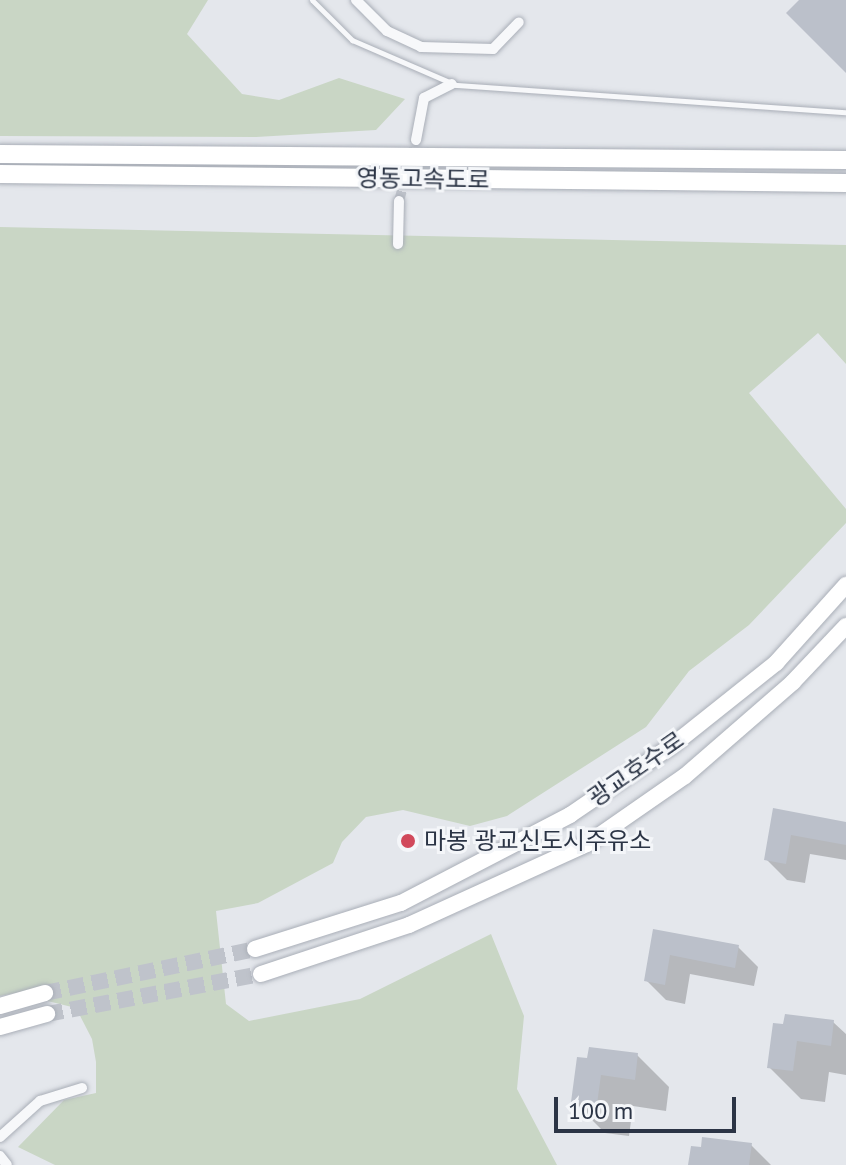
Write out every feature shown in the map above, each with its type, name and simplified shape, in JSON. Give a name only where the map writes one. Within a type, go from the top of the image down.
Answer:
[{"type":"highway","name":"영동고속도로","points":[[0,154],[846,160]]},
{"type":"highway","name":"영동고속도로","points":[[0,174],[846,183]]},
{"type":"highway","name":"광교호수로","points":[[255,949],[401,903],[570,815],[673,745],[776,663],[846,585]]},
{"type":"highway","name":"광교호수로","points":[[261,974],[409,925],[587,844],[685,776],[793,682],[846,626]]},
{"type":"highway","points":[[0,1006],[45,993]]},
{"type":"highway","points":[[0,1027],[47,1014]]},
{"type":"street","points":[[356,0],[387,31],[421,47],[493,49],[519,22]]},
{"type":"street","points":[[416,140],[424,98],[452,84]]},
{"type":"street","points":[[398,244],[399,201]]},
{"type":"street","points":[[0,1137],[40,1101],[82,1088]]},
{"type":"street","points":[[0,1156],[7,1165]]},
{"type":"lane","points":[[312,0],[352,40],[452,84],[846,112]]},
{"type":"green space","points":[[0,0],[208,0],[187,34],[242,94],[279,100],[339,78],[405,99],[376,130],[256,137],[0,136]]},
{"type":"green space","points":[[0,227],[846,245],[846,364],[818,333],[749,393],[846,509],[846,523],[749,625],[689,671],[646,727],[507,816],[470,826],[403,810],[366,817],[342,842],[333,863],[258,903],[216,911],[226,1004],[249,1021],[360,999],[491,934],[524,1016],[517,1089],[557,1165],[55,1165],[18,1147],[64,1100],[96,1093],[96,1062],[92,1039],[76,1008],[15,993],[0,996]]},
{"type":"building","points":[[799,0],[846,0],[846,73],[786,13]]},
{"type":"building","points":[[773,808],[846,822],[846,845],[791,835],[786,864],[764,860]]},
{"type":"building","points":[[653,929],[739,945],[735,968],[670,955],[665,985],[644,981]]},
{"type":"building","points":[[785,1014],[834,1020],[831,1046],[797,1041],[793,1071],[767,1068],[773,1023],[783,1024]]},
{"type":"building","points":[[589,1047],[638,1053],[635,1080],[601,1075],[597,1104],[571,1102],[577,1057],[587,1058]]},
{"type":"building","points":[[702,1137],[752,1143],[749,1165],[688,1165],[691,1146],[701,1147]]},
{"type":"tunnel","points":[[399,201],[416,140]]},
{"type":"tunnel","points":[[45,993],[255,949]]},
{"type":"tunnel","points":[[47,1014],[261,974]]},
{"type":"place","name":"마봉 광교신도시주유소","points":[[408,841]]}]
